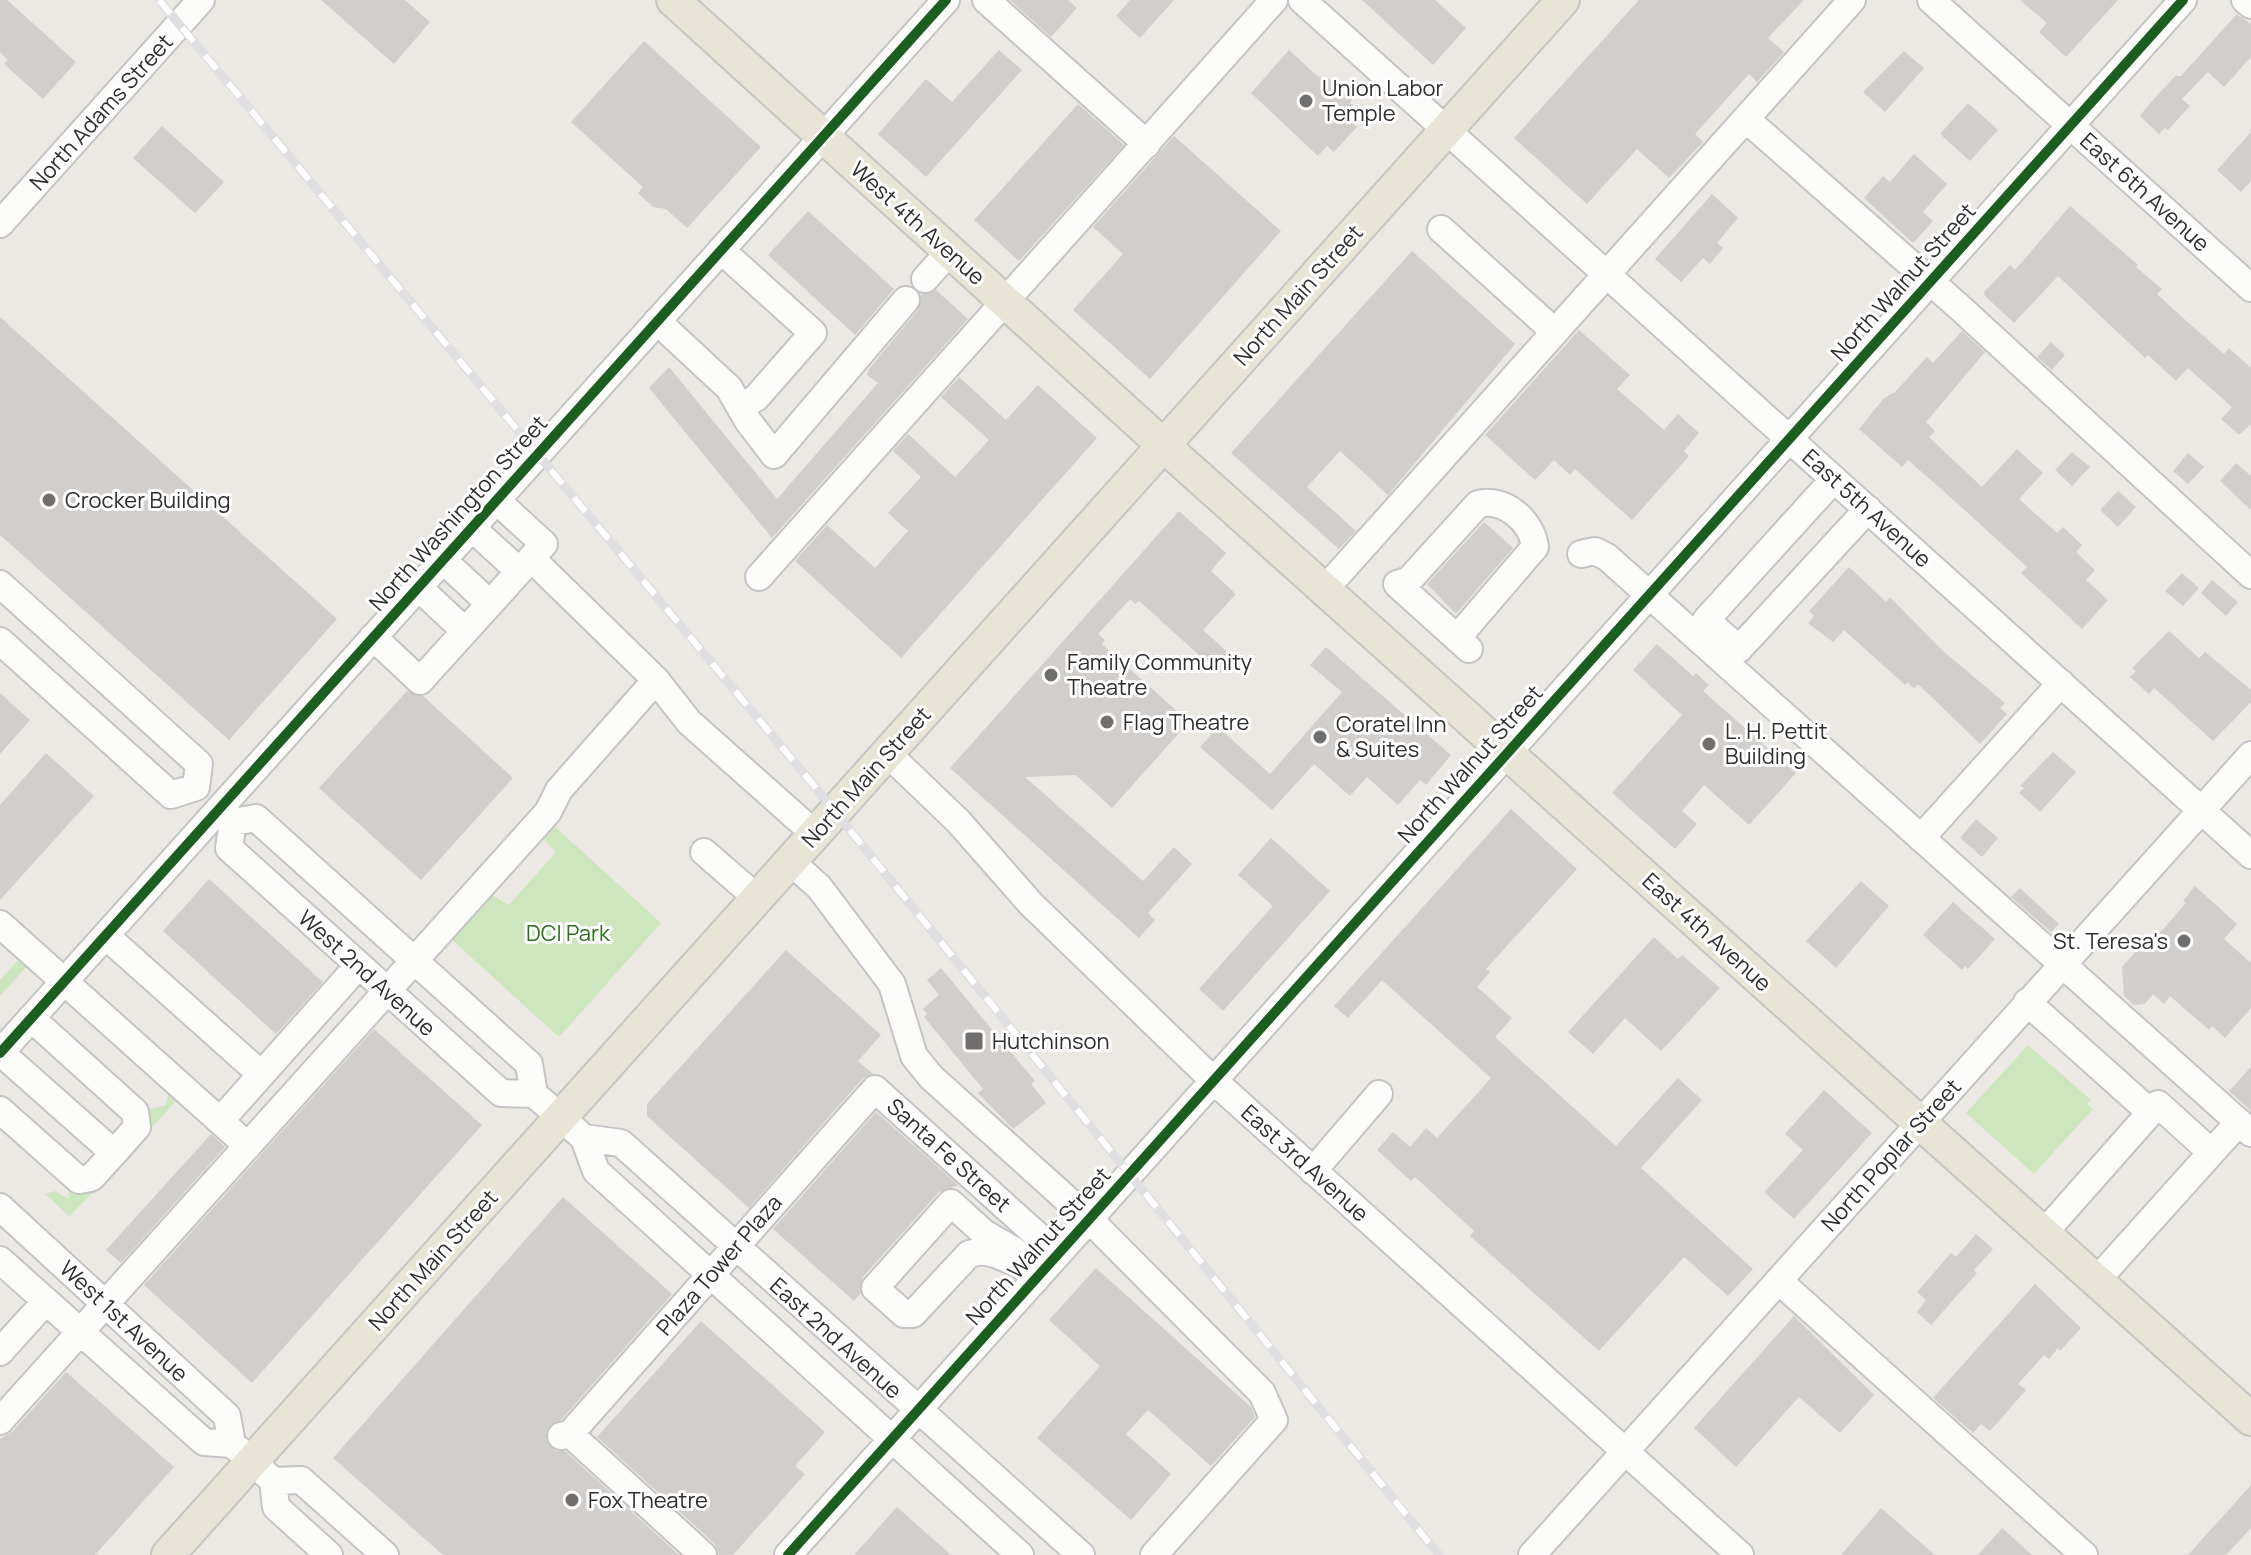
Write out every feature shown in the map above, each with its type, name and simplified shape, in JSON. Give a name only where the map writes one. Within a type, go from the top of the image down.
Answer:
[{"type":"main road","name":"West 4th Avenue","points":[[673,0],[1163,445]]},
{"type":"main road","name":"North Main Street","points":[[168,1555],[252,1462],[573,1127],[757,898],[1563,0]]},
{"type":"main road","name":"East 4th Avenue","points":[[1163,445],[2251,1419]]},
{"type":"street","name":"North Adams Street","points":[[0,224],[201,0]]},
{"type":"street","name":"North Washington Street","points":[[0,1052],[106,936],[227,815],[373,637],[946,0]]},
{"type":"street","points":[[986,0],[1147,144]]},
{"type":"street","points":[[759,577],[1007,303],[1274,0]]},
{"type":"street","name":"East 5th Avenue","points":[[1302,0],[2251,855]]},
{"type":"street","points":[[1325,589],[1852,0]]},
{"type":"street","name":"East 6th Avenue","points":[[1931,0],[2251,288]]},
{"type":"street","name":"North Walnut Street","points":[[788,1555],[917,1411],[1028,1272],[1058,1254],[1091,1221],[1213,1080],[2183,0]]},
{"type":"street","points":[[2245,0],[2251,5]]},
{"type":"street","points":[[1746,119],[1931,282],[2251,575]]},
{"type":"street","points":[[1441,229],[1555,332]]},
{"type":"street","points":[[721,250],[813,333],[756,398],[740,407]]},
{"type":"street","points":[[925,279],[950,251]]},
{"type":"street","points":[[657,321],[729,388],[774,455],[840,379],[853,358],[906,300]]},
{"type":"street","points":[[1834,479],[1706,620],[1739,649],[1868,509]]},
{"type":"street","points":[[373,637],[420,681],[544,544],[496,500]]},
{"type":"street","points":[[1489,501],[1503,505],[1520,518],[1533,532],[1535,547],[1463,644],[1397,584],[1409,580],[1478,504],[1489,501]]},
{"type":"street","points":[[472,528],[525,565],[656,680],[689,722],[815,834]]},
{"type":"street","points":[[1581,554],[1595,551],[1607,557],[2245,1128],[2211,1152],[2096,1281]]},
{"type":"street","points":[[443,560],[490,604]]},
{"type":"street","points":[[0,584],[199,764],[196,787]]},
{"type":"street","points":[[418,587],[465,631]]},
{"type":"street","points":[[0,641],[171,795],[196,787]]},
{"type":"street","points":[[0,1421],[548,812],[559,790],[656,680]]},
{"type":"street","points":[[1921,838],[2061,683]]},
{"type":"street","name":"East 3rd Avenue","points":[[887,753],[958,821],[1031,904],[1213,1080],[1740,1555]]},
{"type":"street","name":"North Poplar Street","points":[[1532,1555],[2251,755]]},
{"type":"street","points":[[196,787],[227,815]]},
{"type":"street","name":"West 2nd Avenue","points":[[227,815],[256,818],[414,959],[529,1064],[534,1094],[501,1093],[229,848],[227,815]]},
{"type":"street","points":[[704,852],[757,898]]},
{"type":"street","points":[[790,861],[819,887],[892,984],[914,1056],[931,1077],[1091,1221],[1262,1393],[1274,1420],[1154,1555]]},
{"type":"street","points":[[3,931],[248,1146]]},
{"type":"street","points":[[106,936],[254,1068]]},
{"type":"street","points":[[220,1121],[359,965]]},
{"type":"street","points":[[2027,1002],[2150,1112]]},
{"type":"street","points":[[0,1110],[79,1180],[91,1178],[137,1127],[135,1112],[31,1018]]},
{"type":"street","points":[[0,1052],[114,1153]]},
{"type":"street","name":"Plaza Tower Plaza","points":[[703,1555],[566,1435],[875,1089]]},
{"type":"street","name":"Santa Fe Street","points":[[875,1089],[1058,1254]]},
{"type":"street","points":[[534,1094],[573,1127]]},
{"type":"street","points":[[1313,1171],[1379,1094]]},
{"type":"street","points":[[2043,1234],[2158,1104],[2211,1152]]},
{"type":"street","name":"East 2nd Avenue","points":[[573,1127],[621,1143],[1081,1555]]},
{"type":"street","name":"East 2nd Avenue","points":[[573,1127],[596,1171],[1020,1555]]},
{"type":"street","points":[[951,1203],[984,1233],[1015,1251],[1028,1272],[982,1251],[969,1254],[913,1314],[904,1314],[875,1288],[951,1203]]},
{"type":"street","name":"West 1st Avenue","points":[[0,1207],[227,1416],[252,1462]]},
{"type":"street","name":"West 1st Avenue","points":[[0,1260],[204,1442],[252,1462]]},
{"type":"street","points":[[1779,1281],[2084,1555]]},
{"type":"street","points":[[0,1352],[46,1301]]},
{"type":"street","points":[[252,1462],[276,1507],[329,1555]]},
{"type":"street","points":[[252,1462],[301,1480],[385,1555]]},
{"type":"green space","name":"DCI Park","points":[[554,826],[661,923],[559,1037],[451,939],[492,895],[509,905],[556,852],[543,839]]},
{"type":"green space","points":[[19,959],[28,965],[0,996],[0,980]]},
{"type":"green space","points":[[2028,1045],[2091,1100],[2087,1104],[2093,1109],[2034,1174],[1966,1113]]},
{"type":"green space","points":[[173,1093],[178,1099],[144,1136],[146,1110],[166,1105],[168,1094]]},
{"type":"green space","points":[[68,1186],[100,1186],[69,1216],[45,1194],[55,1191],[69,1199]]},
{"type":"building","points":[[0,0],[7,0],[76,62],[43,99],[4,64],[8,60],[0,52]]},
{"type":"building","points":[[321,0],[405,0],[430,22],[394,64]]},
{"type":"building","points":[[1010,0],[1068,0],[1077,8],[1051,37]]},
{"type":"building","points":[[1130,0],[1174,0],[1140,38],[1116,16]]},
{"type":"building","points":[[1362,0],[1435,0],[1466,28],[1433,65]]},
{"type":"building","points":[[1639,0],[1804,0],[1768,38],[1784,52],[1757,82],[1749,74],[1695,134],[1703,142],[1669,178],[1637,149],[1587,204],[1514,138]]},
{"type":"building","points":[[2020,0],[2118,0],[2066,57],[2039,32],[2047,23]]},
{"type":"building","points":[[2237,14],[2251,24],[2251,57],[2224,87],[2208,72],[2182,99],[2190,106],[2168,130],[2165,128],[2159,134],[2140,116]]},
{"type":"building","points":[[644,41],[761,147],[687,228],[666,209],[653,207],[638,193],[643,187],[571,122]]},
{"type":"building","points":[[999,50],[1022,70],[926,177],[878,134],[926,79],[952,102]]},
{"type":"building","name":"Union Labor Temple","points":[[1289,50],[1315,74],[1326,81],[1328,78],[1352,100],[1350,103],[1359,111],[1350,121],[1357,127],[1334,152],[1327,146],[1318,156],[1251,93]]},
{"type":"building","points":[[1904,51],[1924,68],[1885,112],[1863,92]]},
{"type":"building","points":[[1968,103],[1998,130],[1970,161],[1940,134]]},
{"type":"building","points":[[1078,104],[1124,145],[1019,261],[974,220]]},
{"type":"building","points":[[162,126],[224,182],[195,213],[133,158]]},
{"type":"building","points":[[2251,132],[2251,181],[2241,192],[2217,170]]},
{"type":"building","points":[[1174,136],[1281,231],[1150,379],[1073,310],[1123,254],[1093,227]]},
{"type":"building","points":[[1914,154],[1947,184],[1923,212],[1933,221],[1913,243],[1864,198],[1883,176],[1890,182]]},
{"type":"building","points":[[1712,194],[1738,218],[1717,243],[1723,248],[1710,264],[1703,258],[1681,282],[1655,259]]},
{"type":"building","points":[[2070,206],[2138,265],[2136,267],[2162,289],[2157,294],[2191,325],[2224,354],[2229,348],[2251,368],[2251,424],[2239,435],[2221,419],[2232,407],[2188,368],[2176,381],[2148,355],[2145,358],[2058,276],[2014,323],[1985,296],[1984,292],[2010,265],[2015,270]]},
{"type":"building","points":[[808,211],[894,289],[855,335],[768,255]]},
{"type":"building","points":[[1412,251],[1515,344],[1388,495],[1340,451],[1307,487],[1356,531],[1339,549],[1231,453]]},
{"type":"building","points":[[936,290],[968,319],[772,538],[649,388],[669,367],[777,499],[878,383],[867,375],[869,369],[918,310],[921,294]]},
{"type":"building","points":[[0,317],[337,619],[229,740],[0,535]]},
{"type":"building","points":[[1579,330],[1630,375],[1617,389],[1664,430],[1678,414],[1699,433],[1684,451],[1689,456],[1632,520],[1575,469],[1570,475],[1554,460],[1535,480],[1485,435]]},
{"type":"building","points":[[1962,331],[1985,352],[1926,422],[1935,431],[1929,437],[1982,487],[2017,449],[2043,473],[2019,499],[2057,533],[2063,527],[2082,545],[2076,552],[2095,570],[2086,580],[2108,600],[2082,629],[2021,573],[2027,567],[1958,504],[1908,460],[1902,467],[1859,429],[1884,398],[1895,392],[1927,357],[1933,363]]},
{"type":"building","points":[[2051,342],[2065,355],[2052,370],[2037,357]]},
{"type":"building","points":[[959,377],[1006,420],[1038,385],[1097,438],[901,658],[795,561],[827,525],[875,568],[892,549],[908,531],[888,513],[921,477],[893,451],[908,434],[955,477],[989,440],[941,397]]},
{"type":"building","points":[[2072,452],[2090,467],[2072,486],[2055,470]]},
{"type":"building","points":[[2188,453],[2204,467],[2188,484],[2173,471]]},
{"type":"building","points":[[2236,463],[2251,476],[2251,510],[2220,481]]},
{"type":"building","points":[[2118,491],[2136,507],[2118,527],[2100,510]]},
{"type":"building","points":[[1179,511],[1226,553],[1211,571],[1236,594],[1203,630],[1233,657],[1219,673],[1139,601],[1135,604],[1130,599],[1098,634],[1105,640],[1102,644],[1189,722],[1112,808],[1076,775],[1025,777],[1143,881],[1174,847],[1192,864],[1148,913],[1155,920],[1139,938],[950,768]]},
{"type":"building","points":[[1484,522],[1513,548],[1456,614],[1427,584]]},
{"type":"building","points":[[1849,567],[1886,602],[1890,597],[1943,651],[2005,703],[2000,708],[2007,714],[1980,744],[1918,684],[1914,689],[1908,682],[1905,685],[1844,630],[1833,642],[1808,623],[1814,616],[1809,611]]},
{"type":"building","points":[[2182,573],[2199,588],[2183,606],[2165,591]]},
{"type":"building","points":[[2212,580],[2238,602],[2226,616],[2201,593]]},
{"type":"building","points":[[2169,631],[2199,658],[2205,652],[2251,690],[2251,702],[2213,741],[2154,688],[2149,694],[2130,677],[2136,671],[2132,668]]},
{"type":"building","name":"L. H. Pettit Building","points":[[1657,644],[1693,676],[1696,673],[1709,685],[1703,691],[1796,773],[1749,825],[1704,785],[1682,811],[1697,824],[1675,849],[1612,793],[1682,715],[1633,670]]},
{"type":"building","points":[[1326,647],[1451,755],[1426,785],[1420,780],[1398,805],[1367,777],[1350,796],[1314,764],[1272,810],[1200,747],[1218,727],[1270,774],[1342,692],[1310,665]]},
{"type":"building","points":[[407,691],[423,696],[513,778],[421,880],[319,788]]},
{"type":"building","points":[[0,693],[30,720],[0,754]]},
{"type":"building","points":[[2053,752],[2076,772],[2040,812],[2019,793],[2024,788],[2020,786]]},
{"type":"building","points":[[46,753],[94,796],[0,900],[0,805]]},
{"type":"building","points":[[1511,809],[1577,869],[1486,969],[1490,972],[1477,987],[1512,1018],[1495,1037],[1616,1146],[1678,1078],[1702,1100],[1641,1168],[1753,1269],[1728,1296],[1684,1257],[1599,1351],[1470,1236],[1474,1231],[1415,1177],[1411,1181],[1377,1150],[1393,1132],[1410,1147],[1426,1128],[1437,1138],[1491,1078],[1382,980],[1348,1018],[1334,1006]]},
{"type":"building","points":[[1976,819],[1998,838],[1982,857],[1960,838]]},
{"type":"building","points":[[1271,838],[1330,891],[1223,1011],[1199,989],[1273,906],[1238,875]]},
{"type":"building","points":[[209,879],[323,982],[276,1034],[163,931]]},
{"type":"building","points":[[1861,881],[1889,906],[1836,968],[1806,941]]},
{"type":"building","points":[[2195,886],[2237,924],[2224,939],[2251,963],[2251,1008],[2225,1038],[2212,1026],[2209,1030],[2170,996],[2164,1004],[2153,994],[2145,1004],[2134,1005],[2124,996],[2122,967],[2138,949],[2142,953],[2186,903],[2183,901]]},
{"type":"building","points":[[2020,888],[2059,924],[2051,932],[2011,897]]},
{"type":"building","points":[[1953,902],[1995,939],[1968,969],[1965,966],[1962,970],[1923,935]]},
{"type":"building","points":[[1654,937],[1678,959],[1682,955],[1720,988],[1661,1051],[1625,1018],[1593,1054],[1568,1032]]},
{"type":"building","points":[[786,950],[881,1035],[858,1061],[873,1074],[863,1078],[749,1208],[647,1116],[647,1104]]},
{"type":"building","points":[[941,968],[1035,1081],[1031,1084],[1046,1103],[1013,1129],[978,1093],[983,1089],[924,1017],[927,1014],[923,1009],[939,995],[927,980]]},
{"type":"building","points":[[374,1029],[482,1125],[252,1383],[144,1285]]},
{"type":"building","points":[[2251,1067],[2251,1111],[2229,1091]]},
{"type":"building","points":[[1824,1090],[1872,1133],[1794,1219],[1764,1192],[1803,1150],[1785,1134]]},
{"type":"building","points":[[876,1112],[958,1185],[939,1192],[863,1277],[860,1294],[854,1301],[773,1229]]},
{"type":"building","points":[[211,1134],[225,1147],[121,1263],[106,1250]]},
{"type":"building","points":[[563,1197],[672,1294],[561,1420],[550,1425],[546,1440],[555,1451],[565,1451],[679,1555],[443,1555],[333,1458]]},
{"type":"building","points":[[1976,1234],[1993,1249],[1974,1270],[1977,1273],[1931,1325],[1917,1312],[1926,1300],[1917,1292],[1951,1253],[1956,1257]]},
{"type":"building","points":[[1096,1268],[1251,1407],[1255,1417],[1211,1466],[1148,1410],[1126,1434],[1171,1474],[1131,1520],[1037,1438],[1100,1366],[1049,1320]]},
{"type":"building","points":[[2035,1284],[2081,1328],[2060,1351],[2058,1348],[2049,1359],[2044,1355],[2018,1384],[2026,1390],[1990,1431],[1981,1424],[1973,1433],[1933,1398]]},
{"type":"building","points":[[1794,1316],[1874,1395],[1840,1433],[1799,1397],[1736,1467],[1694,1428]]},
{"type":"building","points":[[701,1321],[825,1432],[795,1466],[805,1474],[733,1555],[719,1555],[714,1543],[597,1437]]},
{"type":"building","points":[[66,1372],[174,1467],[95,1555],[0,1555],[0,1439],[12,1432]]},
{"type":"building","points":[[2251,1485],[2251,1528],[2226,1555],[2188,1555]]},
{"type":"building","points":[[897,1507],[951,1555],[854,1555]]},
{"type":"building","points":[[1881,1508],[1935,1555],[1841,1555]]},
{"type":"building","points":[[2002,1528],[2032,1555],[1978,1555]]},
{"type":"railway","points":[[159,0],[806,776],[1439,1555]]},
{"type":"cycle path","points":[[0,1053],[946,0]]},
{"type":"cycle path","points":[[788,1555],[2183,0]]},
{"type":"place","name":"Union Labor Temple","points":[[1306,101]]},
{"type":"place","name":"Crocker Building","points":[[49,500]]},
{"type":"place","name":"Family Community Theatre","points":[[1051,675]]},
{"type":"place","name":"Flag Theatre","points":[[1107,722]]},
{"type":"place","name":"Coratel Inn & Suites","points":[[1320,737]]},
{"type":"place","name":"L. H. Pettit Building","points":[[1709,744]]},
{"type":"place","name":"St. Teresa's","points":[[2184,941]]},
{"type":"place","name":"Hutchinson","points":[[974,1041]]},
{"type":"place","name":"Fox Theatre","points":[[572,1500]]}]
